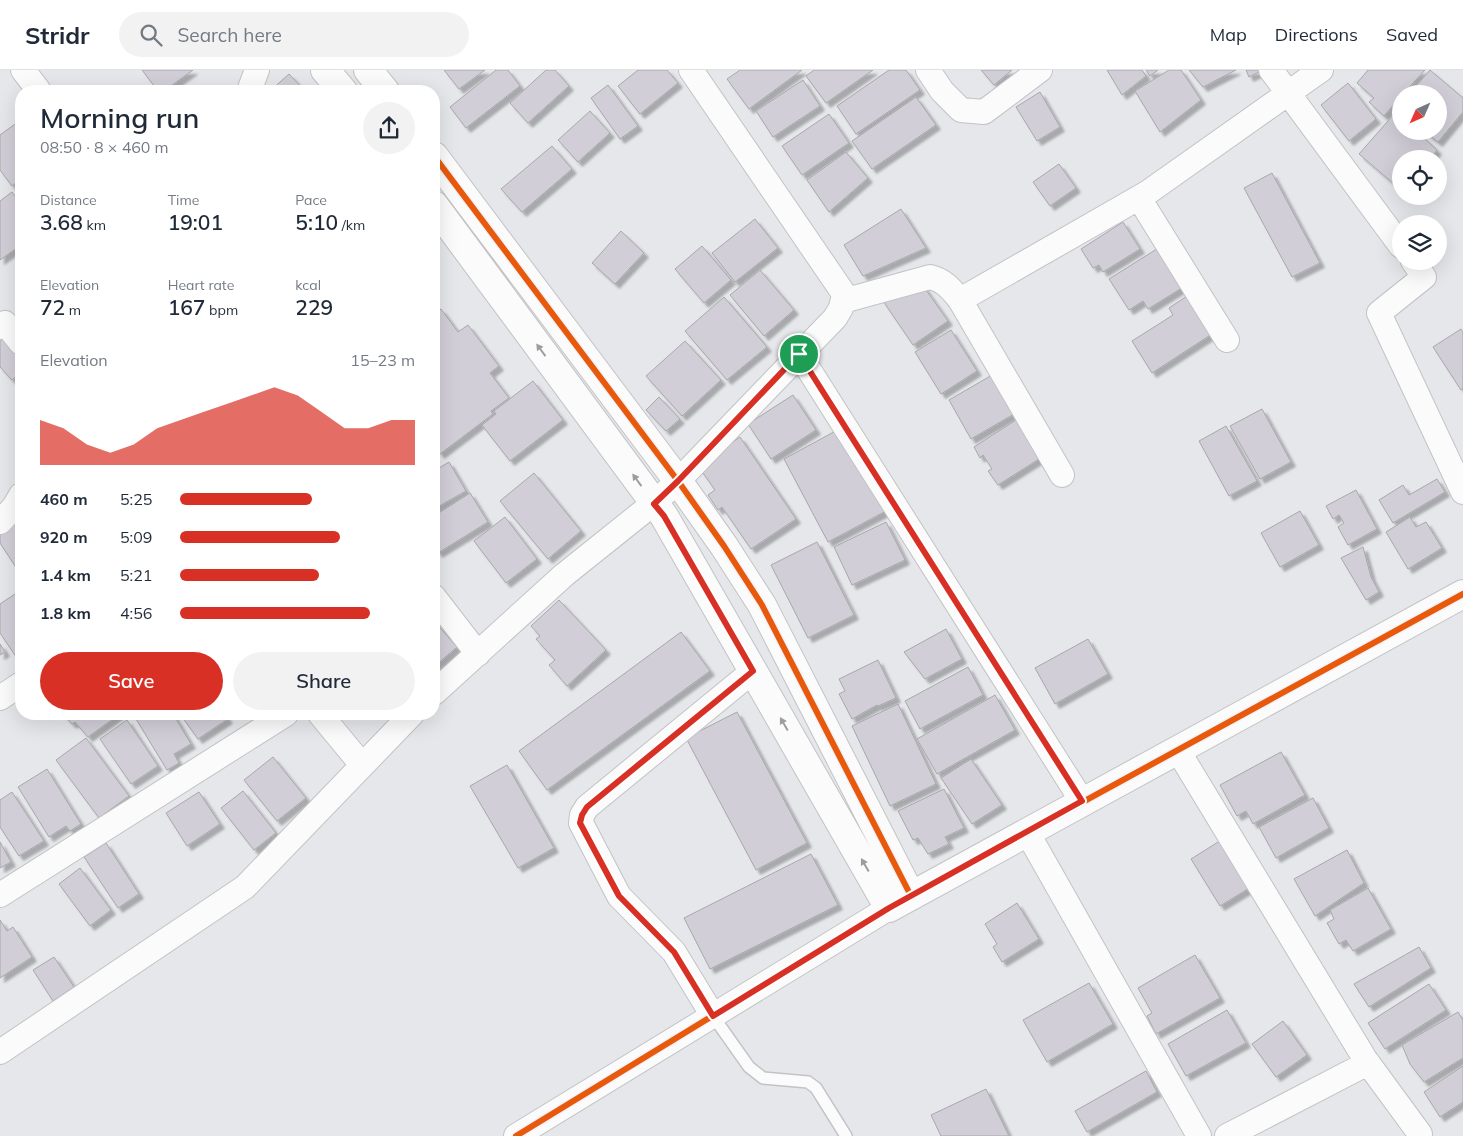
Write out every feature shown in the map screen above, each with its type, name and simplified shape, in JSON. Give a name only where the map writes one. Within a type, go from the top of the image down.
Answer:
[{"type":"street","points":[[23,70],[34,85]]},
{"type":"street","points":[[251,85],[257,70]]},
{"type":"street","points":[[325,70],[338,85]]},
{"type":"street","points":[[368,70],[379,85]]},
{"type":"street","points":[[440,688],[564,575],[654,504],[678,481],[835,318],[843,301],[844,294],[691,70]]},
{"type":"street","points":[[928,70],[942,91],[961,110],[984,112],[1040,70]]},
{"type":"street","points":[[1271,70],[1392,234]]},
{"type":"street","points":[[960,300],[1139,198],[1321,70]]},
{"type":"street","points":[[440,164],[678,481],[724,546],[762,606],[900,902]]},
{"type":"street","points":[[1139,198],[1227,340]]},
{"type":"street","points":[[440,212],[664,516],[753,671],[900,902]]},
{"type":"street","points":[[468,252],[490,231]]},
{"type":"street","points":[[1419,270],[1424,277],[1379,313],[1463,492]]},
{"type":"street","points":[[843,301],[930,277],[940,279],[960,300],[1062,475]]},
{"type":"street","points":[[2,322],[15,336]]},
{"type":"street","points":[[799,354],[1082,801]]},
{"type":"street","points":[[0,522],[15,505]]},
{"type":"street","points":[[516,1136],[900,902],[1463,594]]},
{"type":"street","points":[[440,605],[478,654]]},
{"type":"street","points":[[713,1016],[674,952],[619,896],[580,823],[587,807],[753,671]]},
{"type":"street","points":[[0,698],[15,688]]},
{"type":"street","points":[[0,895],[277,720]]},
{"type":"street","points":[[325,720],[362,766]]},
{"type":"street","points":[[0,1052],[245,888],[406,720]]},
{"type":"street","points":[[1177,749],[1368,1063],[1420,1134]]},
{"type":"street","points":[[1027,832],[1199,1136]]},
{"type":"street","points":[[1227,1136],[1368,1063]]},
{"type":"lane","points":[[713,1016],[756,1074],[763,1078],[808,1082],[816,1088],[846,1136]]},
{"type":"building","points":[[142,70],[193,70],[172,85],[153,85]]},
{"type":"building","points":[[444,70],[485,70],[459,89]]},
{"type":"building","points":[[496,70],[508,70],[520,86],[466,128],[450,107]]},
{"type":"building","points":[[546,70],[555,70],[569,86],[528,123],[510,103]]},
{"type":"building","points":[[638,70],[667,70],[678,83],[640,114],[618,86]]},
{"type":"building","points":[[740,70],[802,70],[749,109],[727,79]]},
{"type":"building","points":[[814,70],[873,70],[826,103],[806,76]]},
{"type":"building","points":[[889,70],[906,70],[920,90],[856,134],[837,106]]},
{"type":"building","points":[[981,70],[1012,70],[994,85]]},
{"type":"building","points":[[1107,70],[1142,70],[1146,76],[1122,95]]},
{"type":"building","points":[[1146,70],[1158,70],[1150,76]]},
{"type":"building","points":[[1169,70],[1181,70],[1201,100],[1160,132],[1135,91]]},
{"type":"building","points":[[1189,70],[1236,70],[1203,87]]},
{"type":"building","points":[[1246,70],[1263,70],[1249,77]]},
{"type":"building","points":[[1368,70],[1425,70],[1411,85],[1392,85],[1392,107],[1384,116],[1369,102],[1374,98],[1357,83]]},
{"type":"building","points":[[1430,70],[1448,85],[1447,85],[1417,85]]},
{"type":"building","points":[[289,74],[299,85],[277,85]]},
{"type":"building","points":[[803,80],[820,106],[773,137],[756,111]]},
{"type":"building","points":[[1348,83],[1376,119],[1349,141],[1321,105]]},
{"type":"building","points":[[608,85],[638,126],[620,139],[591,98]]},
{"type":"building","points":[[1448,85],[1463,98],[1463,112],[1448,130]]},
{"type":"building","points":[[1040,92],[1060,127],[1037,141],[1016,107]]},
{"type":"building","points":[[916,97],[936,125],[872,169],[852,141]]},
{"type":"building","points":[[590,111],[610,133],[578,162],[558,140]]},
{"type":"building","points":[[829,114],[849,143],[802,175],[782,146]]},
{"type":"building","points":[[1392,116],[1392,140],[1426,140],[1437,150],[1392,150],[1392,182],[1359,154]]},
{"type":"building","points":[[15,124],[15,184],[12,186],[0,170],[0,135]]},
{"type":"building","points":[[552,146],[572,169],[522,212],[501,189]]},
{"type":"building","points":[[846,152],[868,178],[829,212],[807,180]]},
{"type":"building","points":[[1059,164],[1076,188],[1050,206],[1033,182]]},
{"type":"building","points":[[1272,173],[1320,263],[1292,277],[1244,188]]},
{"type":"building","points":[[12,192],[15,196],[15,249],[0,260],[0,201]]},
{"type":"building","points":[[901,209],[926,248],[863,276],[844,245]]},
{"type":"building","points":[[755,219],[778,248],[735,282],[712,253]]},
{"type":"building","points":[[1123,222],[1140,249],[1103,272],[1099,265],[1093,268],[1081,249]]},
{"type":"building","points":[[621,231],[644,253],[615,284],[592,263]]},
{"type":"building","points":[[702,246],[731,280],[704,303],[675,269]]},
{"type":"building","points":[[1160,247],[1185,286],[1148,309],[1143,301],[1129,310],[1109,279]]},
{"type":"building","points":[[760,270],[794,310],[764,336],[730,295]]},
{"type":"building","points":[[919,280],[948,321],[913,345],[883,301]]},
{"type":"building","points":[[1190,294],[1215,332],[1152,373],[1132,341],[1173,315],[1169,308]]},
{"type":"building","points":[[724,297],[767,347],[727,380],[685,331]]},
{"type":"building","points":[[440,310],[458,332],[468,325],[499,366],[490,373],[509,398],[491,411],[493,414],[440,454]]},
{"type":"building","points":[[1461,329],[1463,333],[1463,388],[1461,390],[1433,347]]},
{"type":"building","points":[[951,330],[977,371],[941,394],[915,352]]},
{"type":"building","points":[[0,335],[15,349],[15,377],[12,380],[0,367]]},
{"type":"building","points":[[685,341],[721,380],[682,416],[646,376]]},
{"type":"building","points":[[999,371],[1021,410],[971,439],[949,400]]},
{"type":"building","points":[[533,381],[563,420],[510,461],[482,425],[496,414],[494,411]]},
{"type":"building","points":[[793,395],[816,430],[771,459],[748,424]]},
{"type":"building","points":[[659,397],[680,419],[666,431],[646,410]]},
{"type":"building","points":[[1262,409],[1291,462],[1260,479],[1230,426]]},
{"type":"building","points":[[1022,416],[1047,454],[998,485],[988,471],[992,469],[983,455],[980,458],[974,447]]},
{"type":"building","points":[[1226,426],[1257,481],[1229,496],[1199,441]]},
{"type":"building","points":[[841,428],[886,511],[828,542],[784,459]]},
{"type":"building","points":[[740,437],[796,519],[751,549],[722,507],[718,510],[708,495],[715,490],[698,466]]},
{"type":"building","points":[[449,462],[466,491],[440,506],[440,467]]},
{"type":"building","points":[[534,473],[581,531],[548,559],[500,501]]},
{"type":"building","points":[[1437,479],[1445,492],[1393,523],[1379,500],[1403,485],[1409,495]]},
{"type":"building","points":[[1356,490],[1377,529],[1348,545],[1338,527],[1344,523],[1339,515],[1333,519],[1326,506]]},
{"type":"building","points":[[470,493],[488,522],[440,552],[440,512]]},
{"type":"building","points":[[1300,511],[1319,545],[1280,567],[1261,533]]},
{"type":"building","points":[[505,517],[537,559],[506,583],[474,541]]},
{"type":"building","points":[[1410,517],[1416,527],[1426,522],[1442,548],[1408,569],[1386,532]]},
{"type":"building","points":[[15,518],[15,566],[0,543],[0,529]]},
{"type":"building","points":[[886,522],[905,560],[852,585],[834,547]]},
{"type":"building","points":[[817,542],[854,615],[808,638],[771,565]]},
{"type":"building","points":[[1363,547],[1371,577],[1379,592],[1366,600],[1341,558]]},
{"type":"building","points":[[15,594],[15,655],[0,633],[0,604]]},
{"type":"building","points":[[559,600],[606,650],[567,686],[549,665],[555,660],[536,639],[540,636],[531,626]]},
{"type":"building","points":[[440,628],[457,647],[440,662]]},
{"type":"building","points":[[946,629],[962,659],[925,679],[904,652]]},
{"type":"building","points":[[681,632],[710,671],[547,790],[519,751]]},
{"type":"building","points":[[1088,639],[1108,674],[1055,704],[1035,668]]},
{"type":"building","points":[[0,644],[5,652],[0,655]]},
{"type":"building","points":[[878,660],[896,698],[877,705],[852,719],[839,694],[845,691],[839,679]]},
{"type":"building","points":[[968,667],[983,695],[920,729],[905,701]]},
{"type":"building","points":[[995,695],[1015,730],[937,774],[917,739]]},
{"type":"building","points":[[898,704],[936,784],[890,806],[852,726]]},
{"type":"building","points":[[737,712],[807,843],[756,870],[686,738]]},
{"type":"building","points":[[68,720],[112,720],[88,737],[75,722],[72,724]]},
{"type":"building","points":[[127,720],[158,766],[131,784],[100,739]]},
{"type":"building","points":[[137,720],[177,720],[191,744],[174,754],[179,763],[167,770]]},
{"type":"building","points":[[184,720],[226,720],[198,739]]},
{"type":"building","points":[[86,738],[129,796],[99,818],[56,760]]},
{"type":"building","points":[[1281,752],[1305,795],[1253,824],[1246,811],[1237,816],[1220,785]]},
{"type":"building","points":[[273,757],[306,798],[277,821],[244,780]]},
{"type":"building","points":[[971,759],[1002,805],[972,824],[941,778]]},
{"type":"building","points":[[507,765],[554,848],[518,868],[470,786]]},
{"type":"building","points":[[47,769],[81,824],[70,831],[66,826],[49,837],[18,787]]},
{"type":"building","points":[[944,789],[964,828],[945,837],[949,844],[928,854],[918,838],[913,840],[898,811]]},
{"type":"building","points":[[243,791],[276,833],[254,850],[221,808]]},
{"type":"building","points":[[12,792],[44,841],[19,856],[0,827],[0,800]]},
{"type":"building","points":[[199,792],[220,824],[187,846],[166,813]]},
{"type":"building","points":[[1313,798],[1329,828],[1276,858],[1259,827]]},
{"type":"building","points":[[1226,837],[1256,884],[1220,906],[1191,859]]},
{"type":"building","points":[[0,842],[11,862],[0,868]]},
{"type":"building","points":[[106,843],[139,894],[118,908],[84,857]]},
{"type":"building","points":[[1347,850],[1364,883],[1315,916],[1294,879]]},
{"type":"building","points":[[811,854],[838,905],[710,969],[684,918]]},
{"type":"building","points":[[80,868],[111,910],[90,926],[59,884]]},
{"type":"building","points":[[1368,888],[1391,929],[1353,951],[1346,940],[1339,944],[1327,923],[1334,919],[1330,910]]},
{"type":"building","points":[[1017,903],[1039,939],[1002,962],[993,947],[997,944],[985,924]]},
{"type":"building","points":[[0,920],[7,931],[13,927],[32,957],[0,978]]},
{"type":"building","points":[[1419,947],[1431,968],[1369,1007],[1354,984]]},
{"type":"building","points":[[1195,955],[1220,998],[1156,1034],[1147,1016],[1152,1013],[1138,988]]},
{"type":"building","points":[[54,957],[74,987],[53,1001],[33,970]]},
{"type":"building","points":[[1089,983],[1113,1024],[1047,1062],[1023,1020]]},
{"type":"building","points":[[1429,984],[1446,1010],[1385,1049],[1368,1023]]},
{"type":"building","points":[[1227,1010],[1246,1043],[1186,1076],[1168,1044]]},
{"type":"building","points":[[1458,1012],[1463,1020],[1463,1058],[1424,1082],[1410,1064],[1402,1045]]},
{"type":"building","points":[[1283,1021],[1307,1055],[1276,1077],[1252,1044]]},
{"type":"building","points":[[1463,1066],[1463,1102],[1440,1117],[1424,1092]]},
{"type":"building","points":[[1146,1071],[1157,1092],[1087,1132],[1075,1111]]},
{"type":"building","points":[[986,1089],[1009,1136],[941,1136],[931,1115]]},
{"type":"cycle path","points":[[440,164],[678,481],[724,546],[762,605],[911,896]]},
{"type":"cycle path","points":[[516,1136],[889,908],[1463,594]]},
{"type":"route","points":[[799,354],[1082,801],[889,908],[713,1016],[674,952],[633,912],[612,886],[580,823],[587,807],[753,671],[664,516],[654,504],[799,354]]}]
